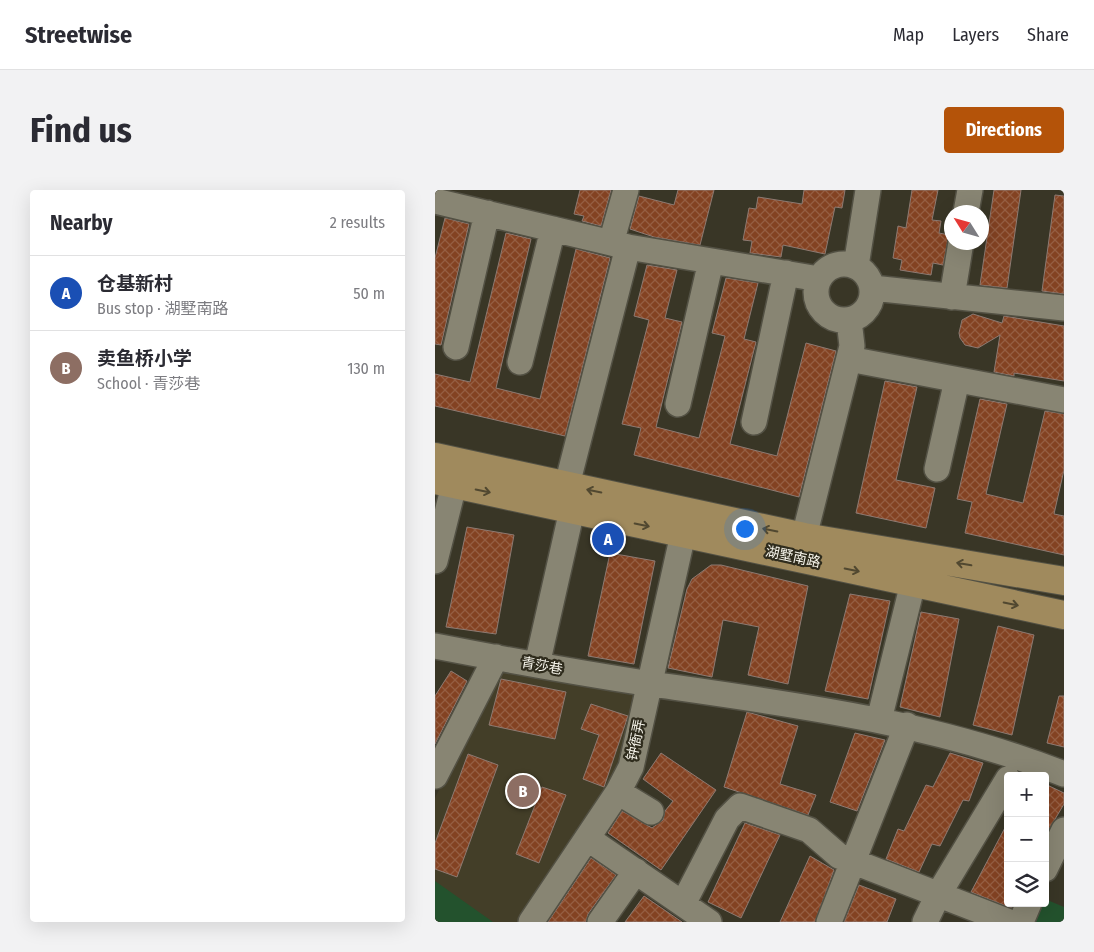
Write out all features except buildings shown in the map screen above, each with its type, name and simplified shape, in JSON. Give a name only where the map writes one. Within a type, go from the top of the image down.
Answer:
[{"type":"main road","name":"湖墅南路","points":[[435,457],[683,534],[1064,615]]},
{"type":"main road","name":"湖墅南路","points":[[445,482],[570,498],[1064,581]]},
{"type":"street","points":[[537,665],[619,245],[626,190]]},
{"type":"street","points":[[856,266],[868,190]]},
{"type":"street","points":[[967,205],[970,190]]},
{"type":"street","points":[[435,201],[619,245],[819,279]]},
{"type":"street","points":[[456,347],[487,213]]},
{"type":"street","points":[[520,362],[553,229]]},
{"type":"street","points":[[952,297],[960,250]]},
{"type":"street","points":[[678,404],[711,261]]},
{"type":"street","points":[[848,264],[856,266],[869,279],[872,288],[869,305],[857,318],[849,320],[831,318],[818,305],[816,288],[819,279],[831,267],[848,264]]},
{"type":"street","points":[[753,422],[786,274]]},
{"type":"street","points":[[872,288],[1064,308]]},
{"type":"street","points":[[804,537],[852,346],[849,320]]},
{"type":"street","points":[[849,359],[1064,400]]},
{"type":"street","points":[[937,469],[957,380]]},
{"type":"street","points":[[435,561],[445,482]]},
{"type":"street","name":"钟衙弄","points":[[531,922],[618,792],[631,767],[683,534]]},
{"type":"street","points":[[879,720],[913,583]]},
{"type":"street","name":"青莎巷","points":[[435,646],[537,665],[907,725],[1013,770],[1064,774]]},
{"type":"street","points":[[435,776],[496,658]]},
{"type":"street","points":[[829,922],[907,725]]},
{"type":"street","points":[[925,922],[1013,770]]},
{"type":"street","points":[[618,792],[651,812]]},
{"type":"street","points":[[587,838],[699,917],[727,819],[740,806],[809,830],[839,856],[1009,922]]},
{"type":"street","points":[[1049,862],[1061,841]]},
{"type":"street","points":[[600,922],[636,872]]},
{"type":"street","points":[[1021,922],[1027,907]]},
{"type":"shaded area","points":[[500,667],[638,694],[623,761],[520,922],[435,922],[435,798]]},
{"type":"green space","points":[[435,881],[493,922],[435,922]]},
{"type":"green space","points":[[1049,901],[1064,907],[1064,922],[1028,922],[1035,907],[1049,907]]},
{"type":"place","name":"仓基新村","points":[[608,539]]},
{"type":"place","name":"卖鱼桥小学","points":[[523,791]]}]
